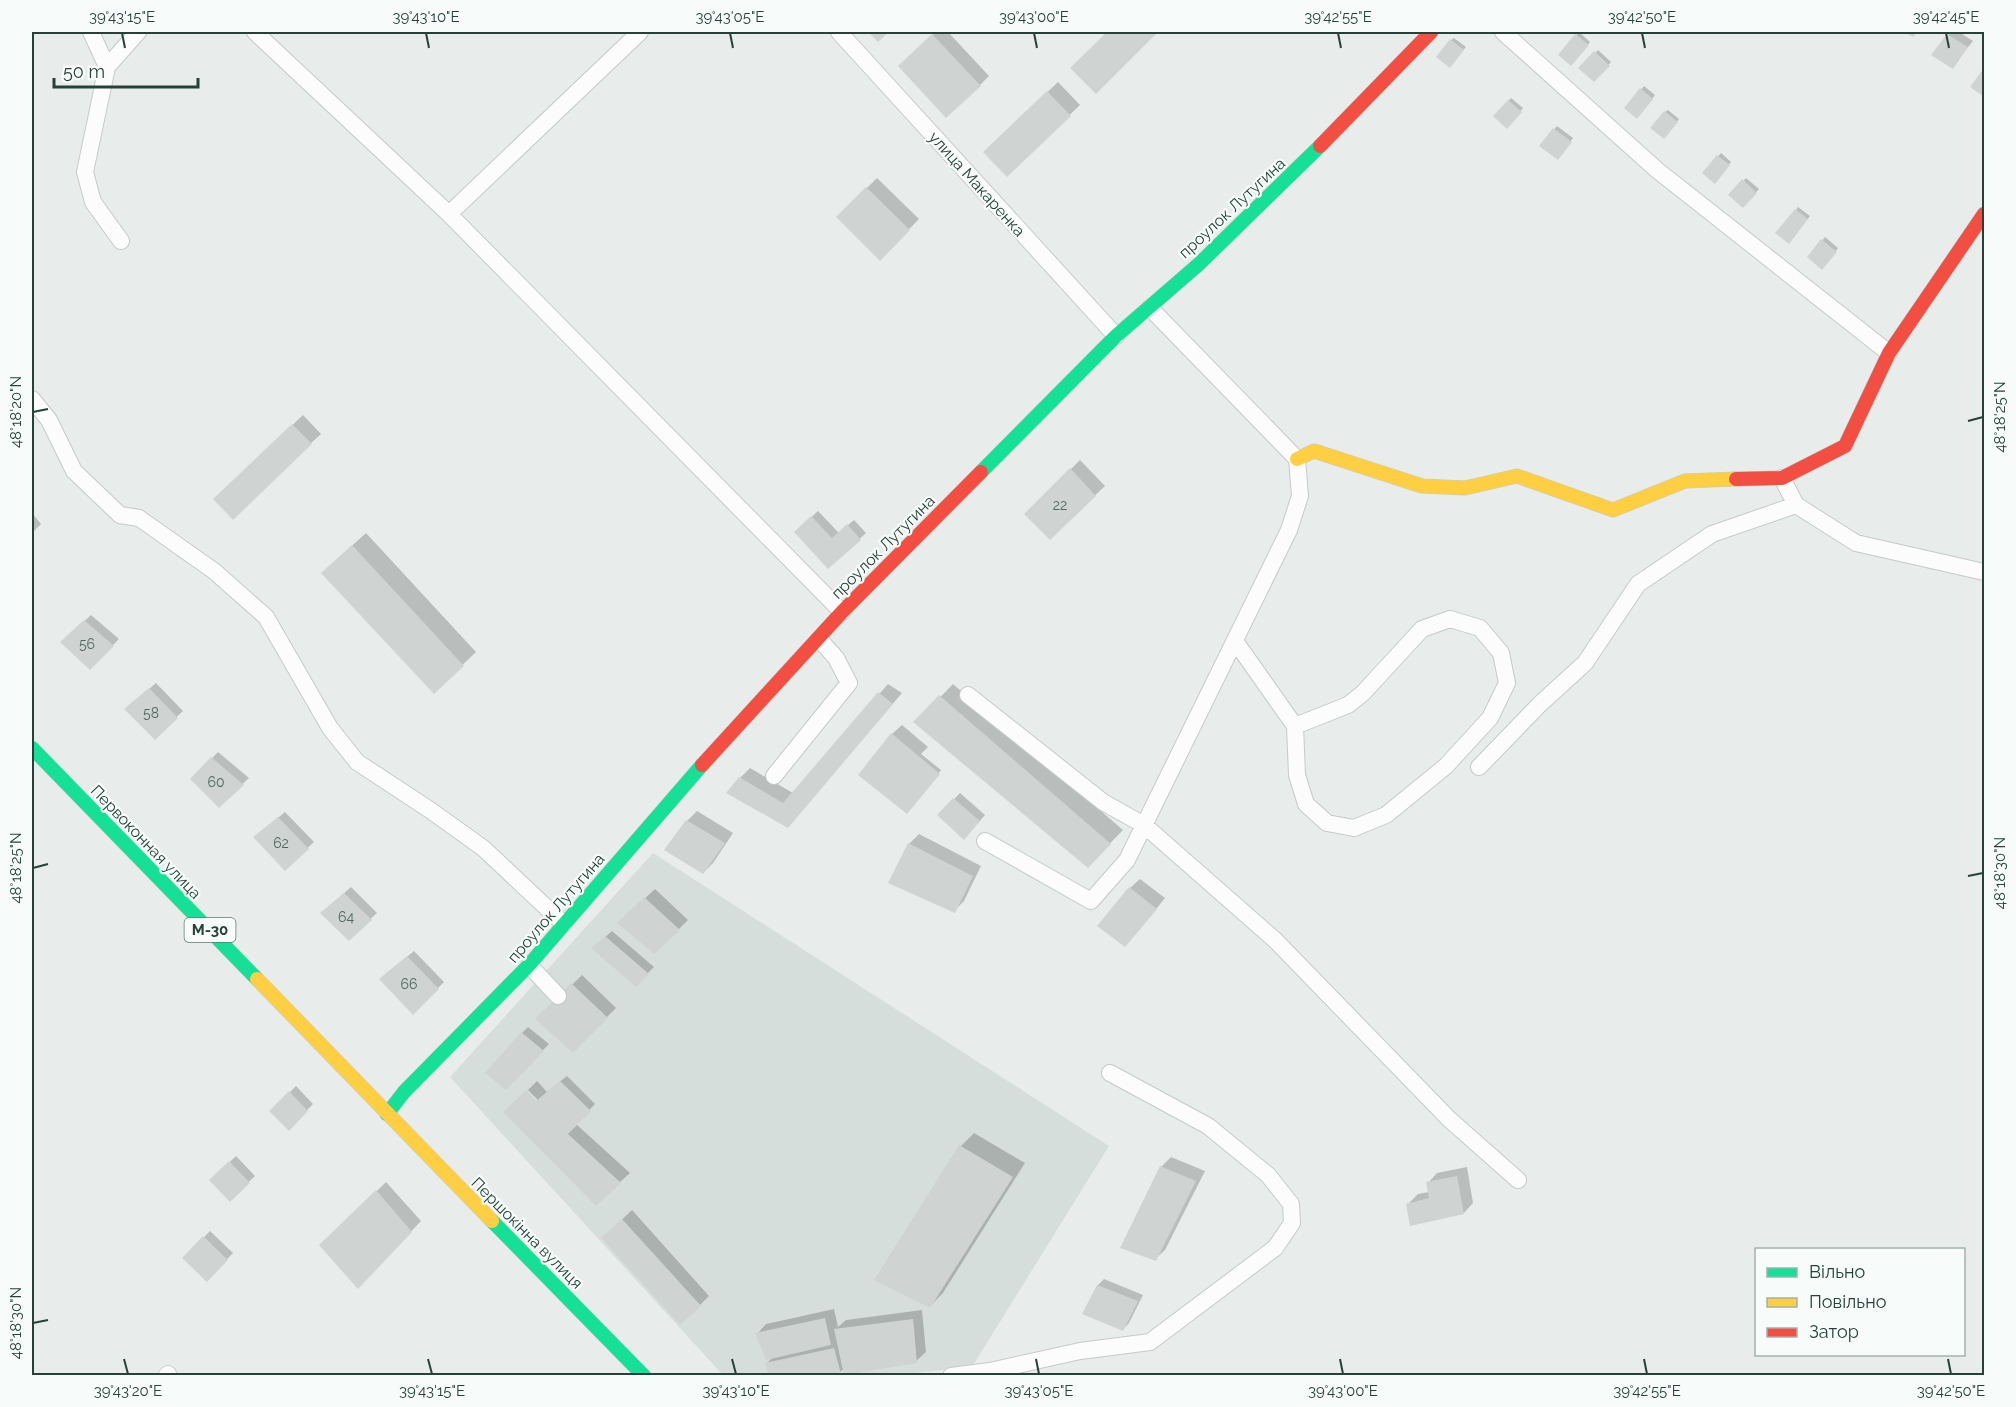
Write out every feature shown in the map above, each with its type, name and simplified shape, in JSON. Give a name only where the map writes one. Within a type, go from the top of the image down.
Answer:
[{"type":"main road","name":"проулок Лутугина","points":[[387,1113],[404,1092],[528,965],[698,769],[842,612],[1116,336],[1150,308],[1293,174],[1431,32]]},
{"type":"main road","points":[[1297,459],[1314,451],[1422,486],[1465,488],[1517,476],[1613,510],[1685,482],[1782,478],[1845,446],[1889,353],[1984,214]]},
{"type":"main road","name":"Первоконная улица","points":[[32,748],[387,1113]]},
{"type":"main road","name":"Першокінна вулиця","points":[[387,1113],[644,1376]]},
{"type":"street","points":[[91,32],[107,67]]},
{"type":"street","points":[[121,241],[93,202],[85,171],[107,67],[138,32]]},
{"type":"street","points":[[255,32],[449,214],[842,612]]},
{"type":"street","points":[[449,214],[640,32]]},
{"type":"street","name":"улица Макаренка","points":[[839,32],[1116,336]]},
{"type":"street","points":[[1503,32],[1657,171],[1889,353]]},
{"type":"street","points":[[985,841],[1090,901],[1127,860],[1289,530],[1300,496],[1297,459],[1150,308]]},
{"type":"street","points":[[32,399],[49,420],[74,471],[120,515],[139,518],[214,572],[266,617],[330,728],[357,762],[483,848],[564,924]]},
{"type":"street","points":[[1782,478],[1796,505],[1856,543],[1984,572]]},
{"type":"street","points":[[1479,767],[1540,704],[1585,663],[1638,584],[1712,534],[1796,505]]},
{"type":"street","points":[[1235,641],[1295,726],[1297,775],[1306,804],[1327,823],[1354,828],[1386,815],[1446,766],[1490,717],[1507,683],[1501,653],[1480,628],[1450,620],[1422,629],[1363,693],[1348,705],[1295,726]]},
{"type":"street","points":[[774,776],[849,683],[836,658],[819,639]]},
{"type":"street","points":[[968,695],[1103,802],[1144,825],[1275,940],[1449,1119],[1518,1180]]},
{"type":"street","points":[[528,965],[558,996]]},
{"type":"street","points":[[951,1376],[990,1371],[1080,1351],[1150,1342],[1275,1248],[1292,1223],[1291,1204],[1268,1175],[1208,1126],[1110,1073]]},
{"type":"shaded area","points":[[653,853],[1109,1146],[972,1367],[882,1376],[723,1375],[450,1077]]},
{"type":"building","points":[[868,32],[889,32],[878,42]]},
{"type":"building","points":[[1107,32],[1158,32],[1096,94],[1070,68]]},
{"type":"building","points":[[1904,32],[1917,32],[1913,37]]},
{"type":"building","points":[[932,34],[981,86],[946,118],[898,66]]},
{"type":"building","points":[[1575,34],[1589,45],[1571,66],[1558,55]]},
{"type":"building","points":[[1947,34],[1968,47],[1953,69],[1931,55]]},
{"type":"building","points":[[1450,39],[1464,50],[1450,68],[1436,57]]},
{"type":"building","points":[[1594,51],[1610,66],[1594,82],[1578,68]]},
{"type":"building","points":[[1984,68],[1984,97],[1970,87]]},
{"type":"building","points":[[1640,88],[1653,99],[1637,119],[1624,108]]},
{"type":"building","points":[[1047,91],[1071,116],[1007,177],[983,152]]},
{"type":"building","points":[[1508,100],[1522,112],[1507,129],[1493,116]]},
{"type":"building","points":[[1664,111],[1678,122],[1664,139],[1650,128]]},
{"type":"building","points":[[1553,128],[1572,142],[1558,160],[1539,146]]},
{"type":"building","points":[[1717,155],[1730,165],[1715,184],[1702,173]]},
{"type":"building","points":[[1742,179],[1757,193],[1743,208],[1728,195]]},
{"type":"building","points":[[866,187],[910,230],[880,261],[836,217]]},
{"type":"building","points":[[1795,209],[1808,219],[1789,244],[1775,233]]},
{"type":"building","points":[[1821,239],[1837,252],[1822,270],[1807,257]]},
{"type":"building","points":[[292,424],[312,444],[233,520],[213,499]]},
{"type":"building","points":[[1070,468],[1096,496],[1050,540],[1024,514]]},
{"type":"building","points":[[811,516],[832,538],[847,524],[861,540],[828,569],[794,532]]},
{"type":"building","points":[[352,545],[464,666],[434,694],[321,573]]},
{"type":"building","points":[[84,620],[114,646],[90,670],[60,642]]},
{"type":"building","points":[[149,688],[178,718],[155,740],[124,709]]},
{"type":"building","points":[[878,692],[893,704],[788,828],[726,793],[739,777],[783,803]]},
{"type":"building","points":[[939,695],[1111,844],[1088,868],[913,722]]},
{"type":"building","points":[[891,733],[940,774],[907,814],[858,775]]},
{"type":"building","points":[[211,757],[244,785],[219,808],[190,779]]},
{"type":"building","points":[[953,798],[980,821],[964,840],[937,815]]},
{"type":"building","points":[[278,817],[309,849],[285,871],[253,837]]},
{"type":"building","points":[[686,820],[725,843],[703,874],[664,850]]},
{"type":"building","points":[[908,843],[973,876],[955,913],[888,883]]},
{"type":"building","points":[[1129,887],[1157,909],[1125,947],[1097,926]]},
{"type":"building","points":[[344,893],[372,920],[349,941],[320,913]]},
{"type":"building","points":[[644,897],[680,930],[654,954],[617,923]]},
{"type":"building","points":[[605,936],[649,974],[636,987],[591,948]]},
{"type":"building","points":[[407,956],[439,989],[413,1015],[379,979]]},
{"type":"building","points":[[571,983],[608,1018],[573,1053],[535,1019]]},
{"type":"building","points":[[521,1032],[544,1051],[506,1090],[485,1073]]},
{"type":"building","points":[[560,1081],[591,1111],[568,1134],[621,1183],[596,1206],[503,1112],[526,1090],[536,1101]]},
{"type":"building","points":[[289,1091],[308,1111],[289,1131],[269,1111]]},
{"type":"building","points":[[959,1145],[1013,1177],[930,1308],[874,1280]]},
{"type":"building","points":[[229,1161],[250,1183],[230,1202],[209,1180]]},
{"type":"building","points":[[1160,1166],[1196,1181],[1156,1261],[1120,1248]]},
{"type":"building","points":[[1457,1176],[1464,1214],[1410,1226],[1406,1204],[1429,1198],[1426,1182]]},
{"type":"building","points":[[376,1190],[412,1232],[358,1289],[319,1245]]},
{"type":"building","points":[[622,1219],[701,1306],[680,1325],[601,1238]]},
{"type":"building","points":[[203,1236],[228,1260],[207,1282],[182,1258]]},
{"type":"building","points":[[1097,1285],[1138,1301],[1123,1331],[1082,1314]]},
{"type":"building","points":[[825,1318],[831,1345],[766,1360],[755,1333]]},
{"type":"building","points":[[913,1319],[917,1363],[844,1375],[834,1329]]},
{"type":"building","points":[[834,1348],[841,1374],[769,1376],[765,1363]]},
{"type":"traffic: fast","points":[[981,472],[1116,336],[1199,264],[1320,146]]},
{"type":"traffic: fast","points":[[32,748],[257,979]]},
{"type":"traffic: fast","points":[[387,1114],[404,1092],[529,965],[702,765]]},
{"type":"traffic: fast","points":[[492,1221],[644,1376]]},
{"type":"traffic: slow","points":[[1297,459],[1314,451],[1422,486],[1465,488],[1517,476],[1613,510],[1685,481],[1736,479]]},
{"type":"traffic: slow","points":[[257,979],[492,1221]]},
{"type":"traffic: jam","points":[[1320,146],[1431,32]]},
{"type":"traffic: jam","points":[[1736,479],[1782,478],[1845,446],[1889,353],[1984,214]]},
{"type":"traffic: jam","points":[[702,765],[842,612],[981,472]]}]
